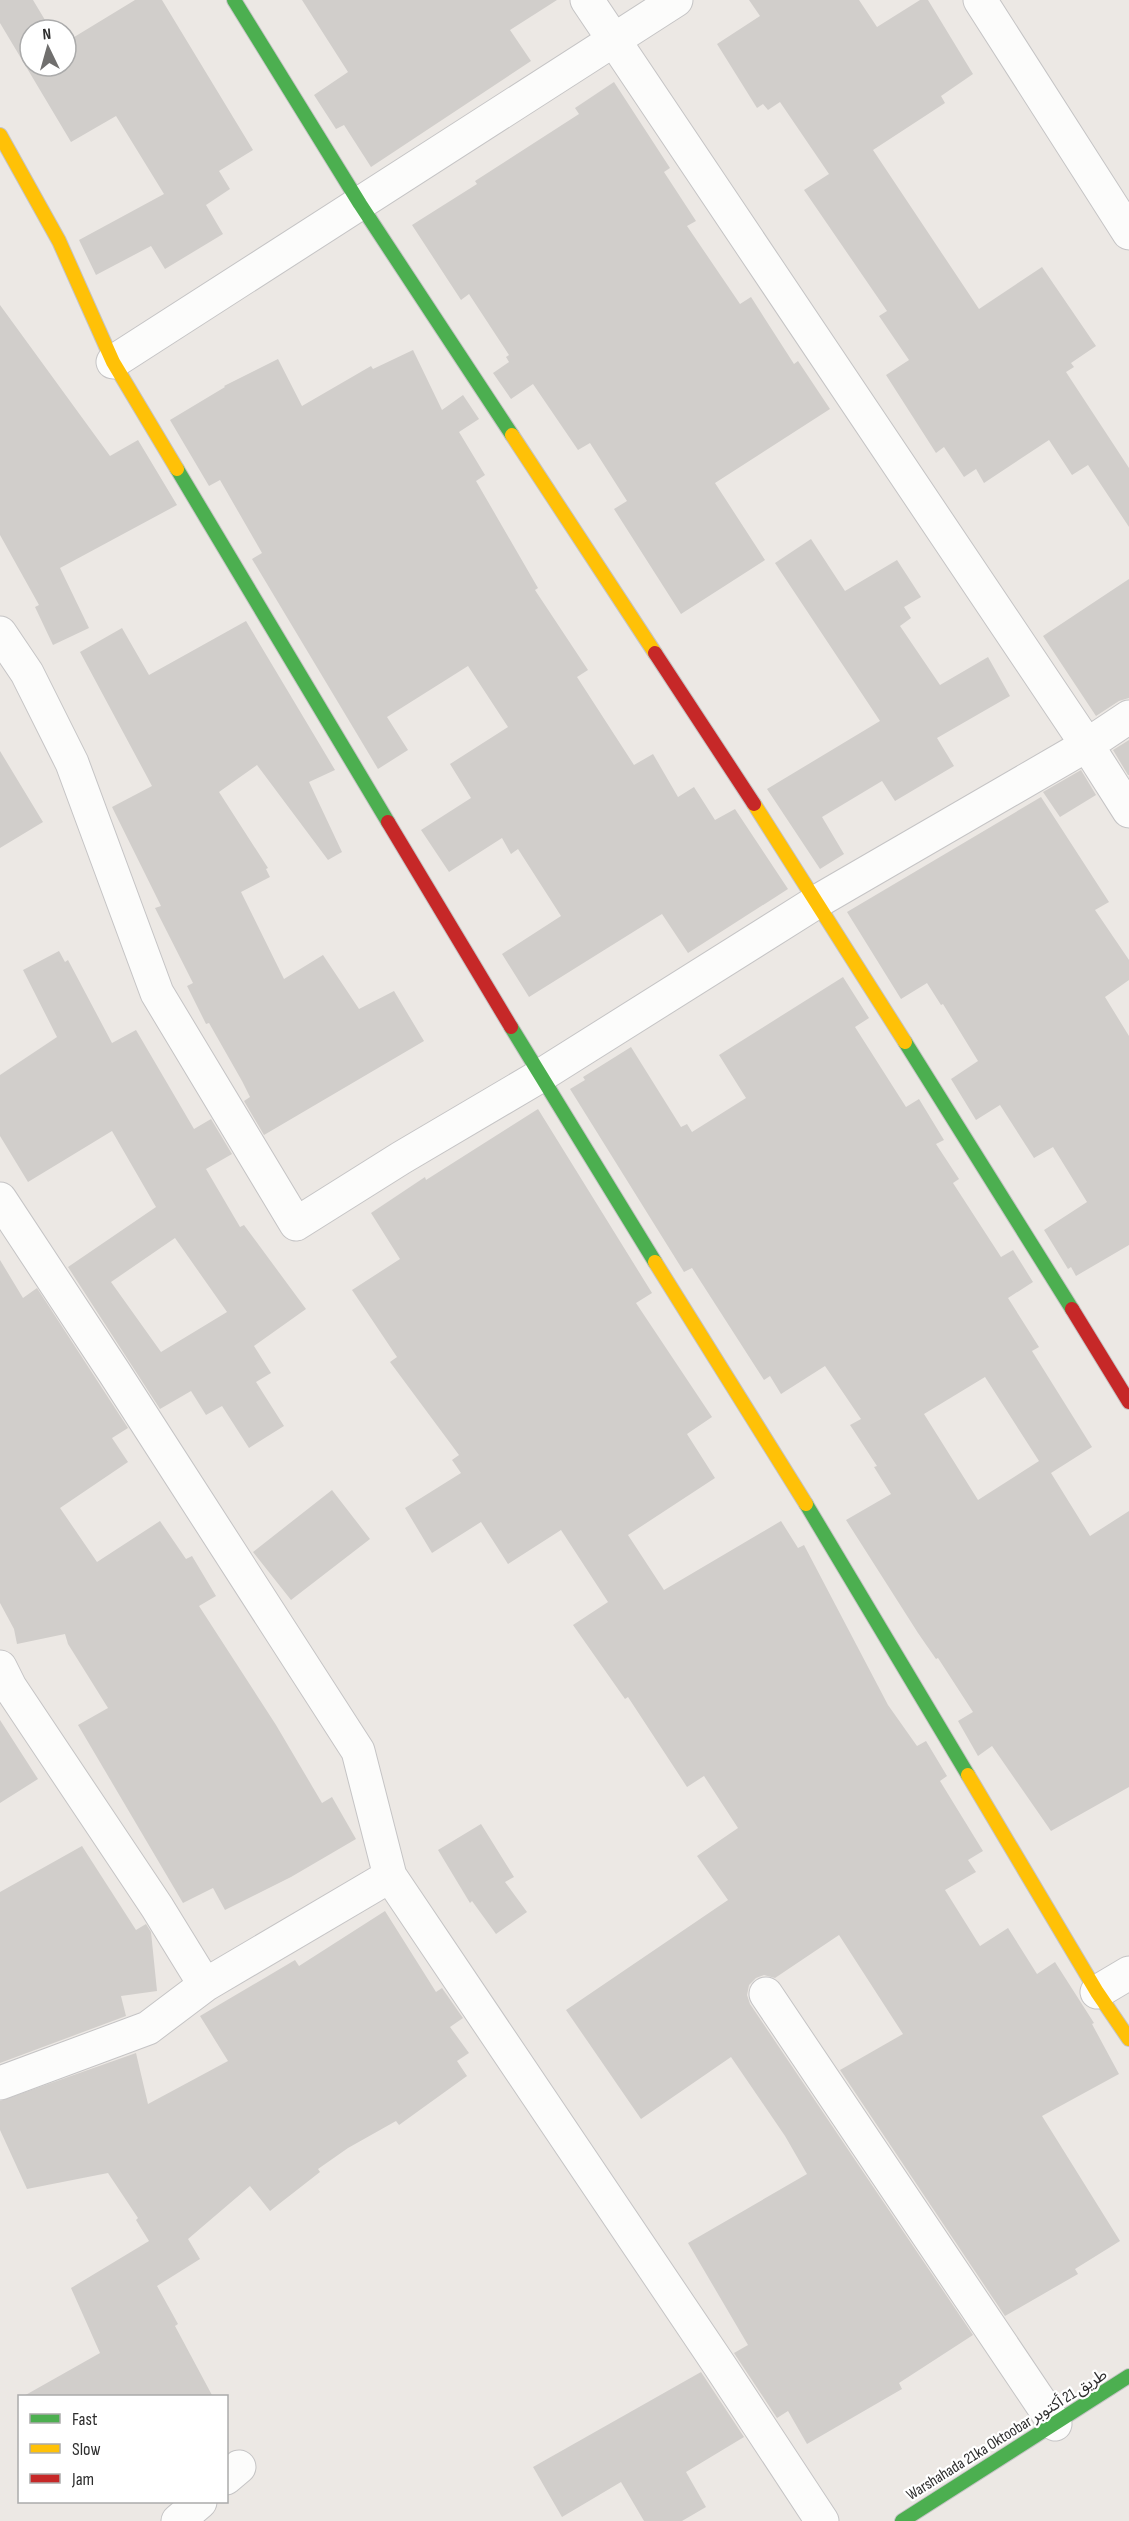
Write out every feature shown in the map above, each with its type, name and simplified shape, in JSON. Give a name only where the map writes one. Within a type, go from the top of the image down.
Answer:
[{"type":"street","points":[[234,0],[360,204],[818,901],[1129,1402]]},
{"type":"street","points":[[587,0],[1129,811]]},
{"type":"street","points":[[113,362],[676,0]]},
{"type":"street","points":[[980,0],[1129,233]]},
{"type":"street","points":[[0,135],[59,241],[113,362],[540,1076],[825,1533],[1097,1992],[1129,2039]]},
{"type":"street","points":[[0,633],[27,673],[72,763],[157,993],[296,1224],[401,1158],[540,1076],[818,901],[1087,745],[1129,717]]},
{"type":"street","points":[[0,1199],[358,1751],[390,1876],[822,2521]]},
{"type":"street","points":[[0,1668],[10,1687],[157,1907],[205,1985]]},
{"type":"street","points":[[0,2083],[148,2028],[205,1985],[390,1876]]},
{"type":"street","points":[[1097,1992],[1129,1974]]},
{"type":"street","points":[[766,1994],[1055,2424]]},
{"type":"street","name":"Warshahada 21ka Oktoobar طريق 21 أكتوبر","points":[[902,2521],[1129,2376]]},
{"type":"street","points":[[178,2521],[199,2503]]},
{"type":"building","points":[[0,0],[33,0],[44,18],[18,18],[18,53],[0,23]]},
{"type":"building","points":[[135,0],[162,0],[253,150],[219,171],[230,189],[206,205],[223,234],[165,269],[151,246],[96,275],[79,240],[164,194],[116,116],[71,142],[33,78],[78,78],[78,35]]},
{"type":"building","points":[[302,0],[557,0],[510,30],[531,61],[371,167],[344,125],[336,129],[314,95],[348,72]]},
{"type":"building","points":[[749,0],[859,0],[877,27],[920,0],[928,0],[973,74],[941,96],[945,103],[873,150],[979,309],[1042,267],[1096,346],[1071,363],[1074,367],[1066,372],[1129,468],[1129,527],[1088,465],[1072,475],[1049,440],[984,483],[976,469],[964,477],[944,447],[936,453],[886,375],[909,360],[879,316],[887,311],[804,190],[829,174],[780,102],[768,110],[763,104],[757,108],[717,44],[760,16]]},
{"type":"building","points":[[614,82],[670,168],[664,172],[696,221],[687,226],[740,304],[751,297],[794,364],[798,361],[830,409],[715,483],[765,560],[681,614],[614,509],[627,501],[590,443],[578,450],[533,384],[511,399],[493,373],[509,362],[506,357],[509,355],[469,294],[461,300],[412,225],[477,184],[475,181],[579,114],[575,108]]},
{"type":"building","points":[[0,305],[110,456],[138,440],[177,505],[60,568],[89,628],[53,645],[35,607],[39,605],[0,535]]},
{"type":"building","points":[[413,350],[442,410],[463,395],[479,419],[459,432],[485,475],[476,481],[538,588],[535,590],[588,670],[577,677],[634,765],[653,754],[678,797],[694,787],[715,820],[735,809],[788,889],[688,953],[662,914],[529,997],[502,954],[561,916],[518,849],[511,854],[502,838],[449,872],[421,830],[471,798],[450,764],[508,727],[468,666],[387,717],[408,750],[378,769],[252,559],[262,553],[220,480],[209,486],[170,420],[224,386],[278,359],[302,406],[371,366],[373,369]]},
{"type":"building","points":[[811,539],[845,591],[897,560],[921,597],[904,607],[911,618],[900,626],[940,685],[988,657],[1010,696],[937,738],[954,766],[895,801],[882,781],[822,817],[844,854],[820,869],[767,789],[880,721],[775,563]]},
{"type":"building","points":[[1129,579],[1129,698],[1119,701],[1096,716],[1043,636]]},
{"type":"building","points":[[246,621],[335,770],[309,782],[342,852],[328,860],[257,765],[219,792],[268,868],[266,869],[270,877],[241,892],[284,979],[323,955],[359,1009],[394,991],[424,1041],[264,1135],[244,1101],[250,1097],[242,1081],[209,1023],[206,1024],[187,986],[193,983],[155,908],[161,906],[112,807],[152,786],[80,652],[122,628],[149,675]]},
{"type":"building","points":[[1129,740],[1129,775],[1128,775],[1113,750]]},
{"type":"building","points":[[0,751],[43,822],[0,848]]},
{"type":"building","points":[[1081,770],[1096,795],[1060,817],[1043,792]]},
{"type":"building","points":[[1041,797],[1109,902],[1095,910],[1129,960],[1129,980],[1105,997],[1129,1036],[1129,1245],[1076,1276],[1071,1267],[1068,1269],[1044,1230],[1087,1202],[1053,1147],[1034,1158],[1000,1105],[976,1120],[951,1079],[978,1061],[943,1004],[941,1005],[927,983],[901,999],[847,912]]},
{"type":"building","points":[[59,951],[65,962],[68,960],[112,1043],[136,1030],[194,1129],[211,1119],[232,1154],[206,1169],[240,1227],[244,1225],[306,1309],[254,1346],[271,1373],[256,1382],[284,1426],[249,1448],[222,1406],[206,1415],[191,1391],[160,1409],[68,1267],[156,1207],[112,1131],[28,1182],[0,1136],[0,1075],[57,1037],[23,970]],"holes":[[[175,1238],[227,1312],[161,1352],[111,1282]]]},
{"type":"building","points":[[843,977],[869,1018],[855,1027],[906,1107],[919,1099],[944,1140],[936,1144],[959,1179],[953,1183],[1001,1257],[1013,1250],[1033,1282],[1008,1298],[1039,1347],[1032,1351],[1092,1447],[1051,1473],[1090,1536],[1129,1511],[1129,1787],[1051,1831],[992,1746],[978,1756],[958,1721],[973,1712],[938,1658],[936,1659],[918,1633],[846,1520],[891,1494],[874,1467],[877,1466],[850,1425],[861,1419],[825,1366],[781,1394],[770,1376],[764,1380],[692,1268],[684,1272],[570,1089],[585,1080],[583,1077],[631,1047],[681,1127],[687,1124],[692,1132],[746,1098],[719,1055]],"holes":[[[985,1377],[1039,1461],[978,1500],[924,1414]]]},
{"type":"building","points":[[538,1109],[652,1293],[636,1303],[712,1417],[687,1434],[715,1478],[628,1535],[664,1590],[781,1521],[798,1548],[804,1545],[888,1705],[917,1746],[926,1741],[947,1776],[940,1781],[983,1851],[968,1860],[976,1872],[945,1890],[980,1946],[1008,1928],[1037,1974],[1055,1962],[1094,2023],[1092,2024],[1119,2074],[1042,2116],[1120,2241],[1075,2269],[1078,2274],[1005,2316],[840,2070],[903,2034],[839,1935],[775,1978],[764,1975],[756,1978],[749,1985],[747,1995],[750,2004],[973,2335],[899,2383],[902,2389],[807,2444],[788,2411],[777,2418],[734,2353],[748,2345],[688,2243],[807,2174],[785,2136],[731,2057],[641,2119],[566,2010],[728,1900],[697,1856],[738,1828],[704,1776],[687,1787],[628,1697],[625,1699],[573,1625],[608,1602],[561,1530],[508,1564],[481,1522],[432,1553],[405,1508],[461,1473],[452,1460],[459,1455],[390,1362],[397,1357],[352,1290],[400,1259],[371,1213],[425,1177],[426,1180]]},
{"type":"building","points":[[0,1260],[23,1298],[37,1288],[128,1428],[112,1438],[128,1462],[60,1508],[97,1562],[160,1521],[186,1559],[192,1556],[216,1596],[199,1606],[276,1725],[322,1803],[332,1797],[356,1839],[291,1877],[225,1910],[213,1888],[183,1903],[78,1725],[108,1708],[68,1644],[65,1634],[17,1644],[14,1629],[0,1603]]},
{"type":"building","points":[[332,1490],[370,1539],[291,1600],[253,1552]]},
{"type":"building","points":[[0,1720],[38,1779],[0,1803]]},
{"type":"building","points":[[481,1824],[514,1877],[505,1882],[527,1912],[496,1934],[472,1901],[470,1903],[438,1850]]},
{"type":"building","points":[[82,1846],[136,1930],[146,1924],[151,1932],[157,1991],[121,1996],[126,2016],[0,2063],[0,1892]]},
{"type":"building","points":[[385,1911],[436,1992],[442,1988],[463,2018],[450,2027],[469,2053],[457,2061],[467,2076],[399,2125],[396,2121],[348,2148],[318,2169],[320,2172],[270,2211],[250,2186],[188,2239],[200,2259],[157,2286],[178,2324],[175,2326],[212,2395],[26,2395],[100,2353],[71,2288],[149,2241],[136,2220],[138,2218],[108,2173],[27,2189],[0,2130],[0,2101],[136,2053],[148,2104],[228,2061],[200,2016],[295,1960],[299,1966]]},
{"type":"building","points":[[701,2372],[744,2437],[686,2472],[706,2507],[682,2521],[644,2521],[621,2482],[562,2517],[533,2467]]},
{"type":"traffic: fast","points":[[234,0],[360,204],[512,435]]},
{"type":"traffic: fast","points":[[177,469],[388,822]]},
{"type":"traffic: fast","points":[[511,1027],[655,1262]]},
{"type":"traffic: fast","points":[[905,1042],[1072,1309]]},
{"type":"traffic: fast","points":[[806,1504],[968,1775]]},
{"type":"traffic: fast","points":[[902,2521],[1129,2376]]},
{"type":"traffic: slow","points":[[0,135],[59,241],[113,362],[177,469]]},
{"type":"traffic: slow","points":[[512,435],[655,653]]},
{"type":"traffic: slow","points":[[754,804],[905,1042]]},
{"type":"traffic: slow","points":[[655,1262],[806,1504]]},
{"type":"traffic: slow","points":[[968,1775],[1097,1992],[1129,2039]]},
{"type":"traffic: jam","points":[[655,653],[754,804]]},
{"type":"traffic: jam","points":[[388,822],[511,1027]]},
{"type":"traffic: jam","points":[[1072,1309],[1129,1402]]}]
